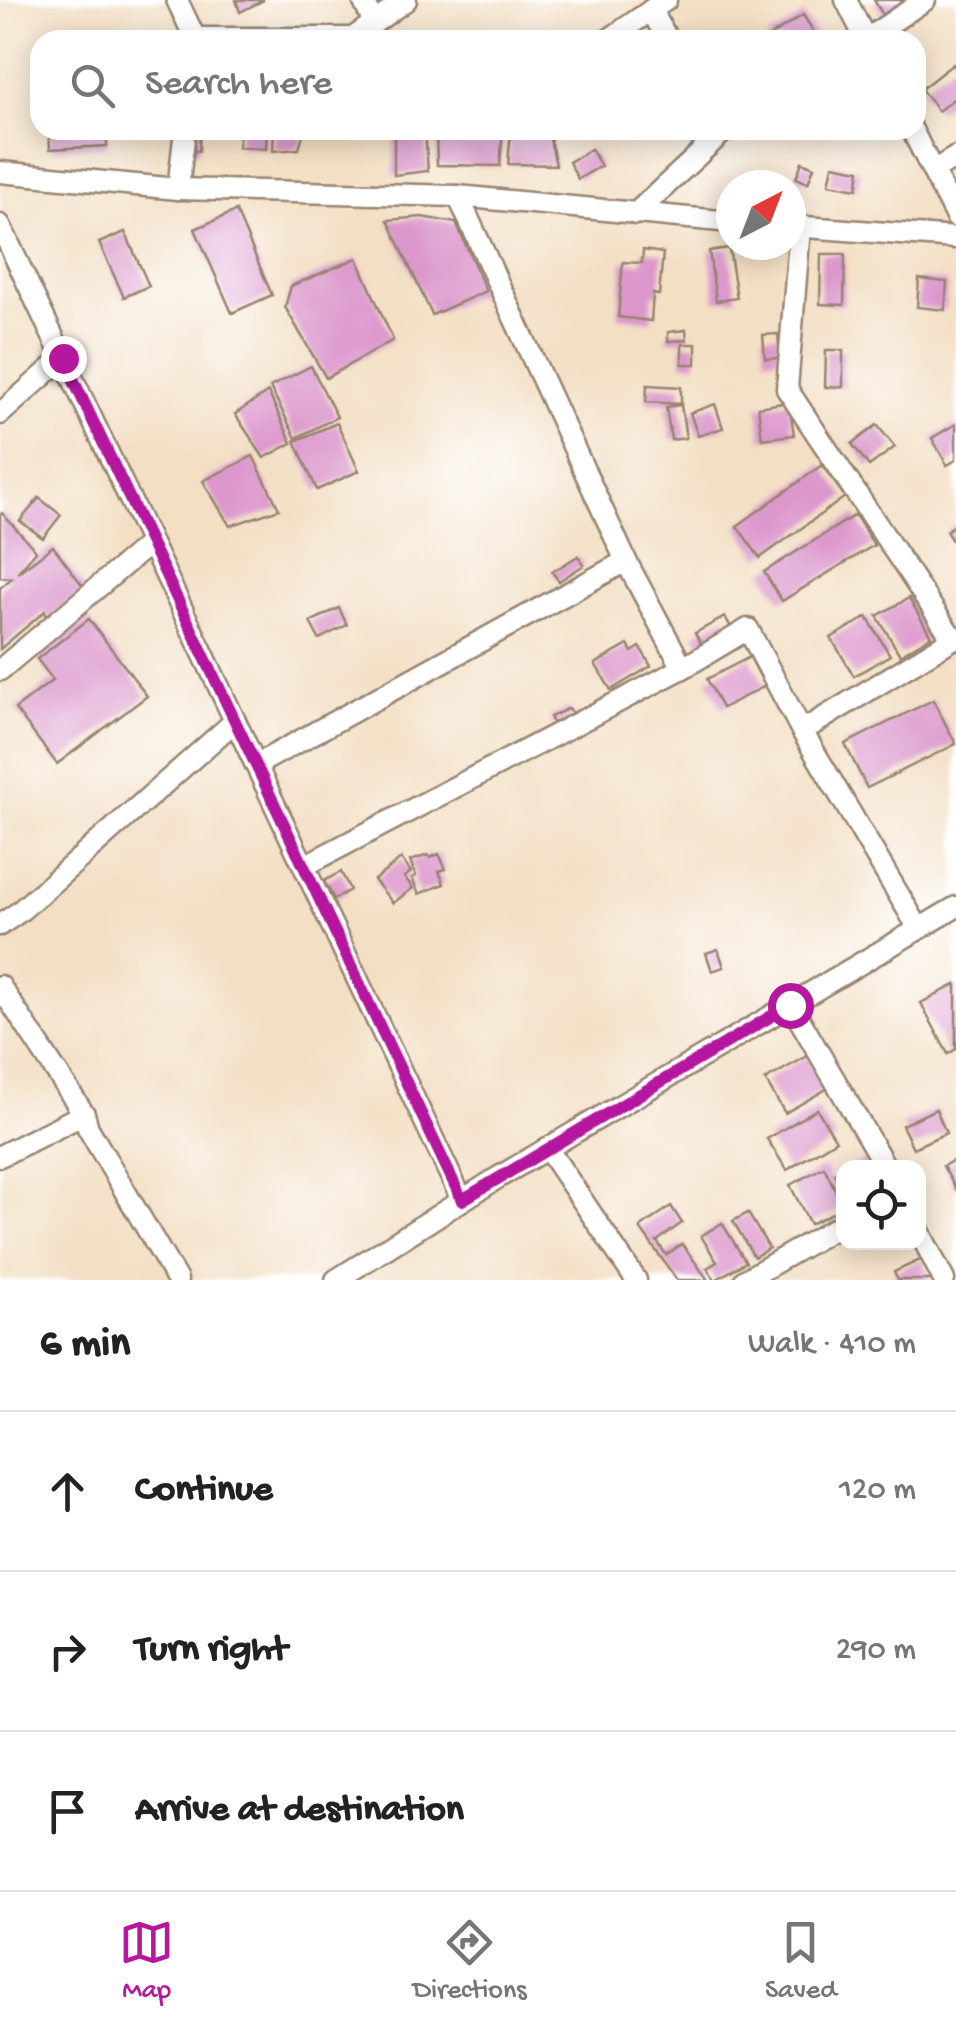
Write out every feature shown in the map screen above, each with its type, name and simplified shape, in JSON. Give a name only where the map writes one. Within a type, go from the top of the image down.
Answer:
[{"type":"street","points":[[177,0],[191,30]]},
{"type":"street","points":[[364,0],[374,22]]},
{"type":"street","points":[[364,30],[406,0]]},
{"type":"street","points":[[846,0],[861,30]]},
{"type":"street","points":[[881,30],[925,0]]},
{"type":"street","points":[[622,30],[658,5],[665,30]]},
{"type":"street","points":[[178,188],[183,140]]},
{"type":"street","points":[[635,214],[713,140]]},
{"type":"street","points":[[917,140],[956,217]]},
{"type":"street","points":[[933,171],[956,157]]},
{"type":"street","points":[[0,172],[178,188],[458,196],[716,221]]},
{"type":"street","points":[[458,196],[626,561],[683,668]]},
{"type":"street","points":[[0,225],[462,1200]]},
{"type":"street","points":[[806,227],[956,238]]},
{"type":"street","points":[[794,260],[787,389],[954,638],[802,731]]},
{"type":"street","points":[[0,414],[63,358]]},
{"type":"street","points":[[0,670],[150,542]]},
{"type":"street","points":[[256,765],[626,561]]},
{"type":"street","points":[[304,866],[683,668],[748,629],[802,731],[919,929]]},
{"type":"street","points":[[0,925],[235,721]]},
{"type":"street","points":[[336,1280],[547,1148],[956,908]]},
{"type":"street","points":[[0,986],[84,1114],[88,1128],[177,1280]]},
{"type":"street","points":[[790,1005],[881,1160]]},
{"type":"street","points":[[0,1156],[84,1114]]},
{"type":"street","points":[[547,1148],[636,1280]]},
{"type":"street","points":[[746,1280],[836,1228]]},
{"type":"street","points":[[926,1245],[944,1280]]},
{"type":"building","points":[[236,0],[264,0],[240,12]]},
{"type":"building","points":[[874,0],[920,0],[885,19]]},
{"type":"building","points":[[803,15],[813,30],[780,30]]},
{"type":"building","points":[[953,64],[956,68],[956,97],[938,111],[926,95],[926,85]]},
{"type":"building","points":[[50,140],[107,140],[107,146],[50,149]]},
{"type":"building","points":[[174,140],[200,140],[199,151],[173,150]]},
{"type":"building","points":[[239,140],[266,140],[266,149],[238,147]]},
{"type":"building","points":[[274,140],[301,140],[299,149],[273,151]]},
{"type":"building","points":[[394,140],[426,140],[428,171],[394,175]]},
{"type":"building","points":[[436,140],[502,140],[500,166],[437,165]]},
{"type":"building","points":[[510,140],[550,140],[556,165],[508,164]]},
{"type":"building","points":[[591,149],[601,166],[578,179],[569,162]]},
{"type":"building","points":[[802,162],[814,167],[808,183],[806,170],[799,170]]},
{"type":"building","points":[[833,165],[860,170],[857,189],[829,184]]},
{"type":"building","points":[[236,211],[272,295],[232,313],[195,229]]},
{"type":"building","points":[[422,217],[456,223],[486,291],[432,315],[388,220]]},
{"type":"building","points":[[125,232],[149,286],[124,297],[99,243]]},
{"type":"building","points":[[643,250],[663,253],[659,295],[653,294],[651,321],[618,317],[623,262],[642,263]]},
{"type":"building","points":[[716,250],[716,260],[731,260],[737,298],[716,301],[709,251]]},
{"type":"building","points":[[821,254],[845,254],[844,305],[820,304]]},
{"type":"building","points":[[357,258],[393,340],[326,378],[285,307],[291,286]]},
{"type":"building","points":[[919,279],[947,282],[945,310],[917,307]]},
{"type":"building","points":[[686,330],[687,340],[668,341],[668,332]]},
{"type":"building","points":[[778,334],[780,358],[765,359],[763,335]]},
{"type":"building","points":[[682,344],[696,344],[696,364],[682,364]]},
{"type":"building","points":[[826,350],[843,350],[843,387],[825,387]]},
{"type":"building","points":[[311,366],[337,417],[296,438],[270,387]]},
{"type":"building","points":[[647,385],[681,387],[681,404],[646,402]]},
{"type":"building","points":[[268,392],[292,443],[264,458],[235,414]]},
{"type":"building","points":[[789,402],[794,435],[762,439],[758,407]]},
{"type":"building","points":[[715,404],[723,428],[698,436],[690,413]]},
{"type":"building","points":[[681,405],[686,438],[671,440],[666,407]]},
{"type":"building","points":[[337,423],[359,471],[317,490],[295,441]]},
{"type":"building","points":[[956,424],[956,460],[947,465],[932,438]]},
{"type":"building","points":[[877,425],[895,447],[869,466],[852,444]]},
{"type":"building","points":[[253,456],[279,509],[230,526],[203,481]]},
{"type":"building","points":[[822,465],[845,497],[760,558],[737,526]]},
{"type":"building","points":[[39,498],[61,515],[43,538],[20,521]]},
{"type":"building","points":[[2,513],[36,551],[17,573],[53,546],[86,590],[47,620],[45,611],[0,649],[0,588],[12,578],[0,577]]},
{"type":"building","points":[[855,515],[874,545],[782,601],[764,572]]},
{"type":"building","points":[[956,524],[956,547],[946,531]]},
{"type":"building","points":[[578,556],[584,565],[559,581],[552,572]]},
{"type":"building","points":[[909,598],[931,636],[900,655],[877,616]]},
{"type":"building","points":[[339,608],[347,625],[319,639],[310,622]]},
{"type":"building","points":[[725,617],[731,627],[701,644],[695,633]]},
{"type":"building","points":[[867,617],[890,655],[854,676],[831,638]]},
{"type":"building","points":[[89,619],[147,696],[57,764],[15,709],[53,680],[37,659]]},
{"type":"building","points":[[628,645],[632,652],[640,647],[651,666],[611,690],[595,664]]},
{"type":"building","points":[[750,657],[765,686],[722,708],[707,679]]},
{"type":"building","points":[[933,700],[956,744],[867,788],[845,744]]},
{"type":"building","points":[[569,708],[574,716],[554,726],[550,717]]},
{"type":"building","points":[[439,854],[446,869],[439,871],[444,884],[419,894],[410,861]]},
{"type":"building","points":[[401,859],[411,872],[404,877],[413,888],[393,903],[374,880]]},
{"type":"building","points":[[341,872],[350,890],[334,899],[324,881]]},
{"type":"building","points":[[718,949],[724,967],[712,971],[706,953]]},
{"type":"building","points":[[956,984],[956,1049],[948,1054],[921,1003]]},
{"type":"building","points":[[811,1054],[830,1087],[785,1113],[765,1080]]},
{"type":"building","points":[[817,1109],[836,1140],[787,1170],[767,1139]]},
{"type":"building","points":[[936,1109],[946,1133],[913,1148],[902,1125]]},
{"type":"building","points":[[956,1159],[956,1189],[943,1166]]},
{"type":"building","points":[[824,1167],[836,1191],[836,1211],[810,1224],[790,1185]]},
{"type":"building","points":[[671,1206],[682,1223],[657,1241],[666,1255],[682,1244],[708,1280],[677,1280],[640,1228]]},
{"type":"building","points":[[748,1213],[769,1248],[754,1257],[733,1221]]},
{"type":"building","points":[[722,1223],[746,1262],[715,1280],[707,1268],[717,1262],[701,1236]]},
{"type":"building","points":[[922,1259],[932,1280],[898,1280],[894,1272]]},
{"type":"route","points":[[63,358],[462,1200],[790,1005]]}]
